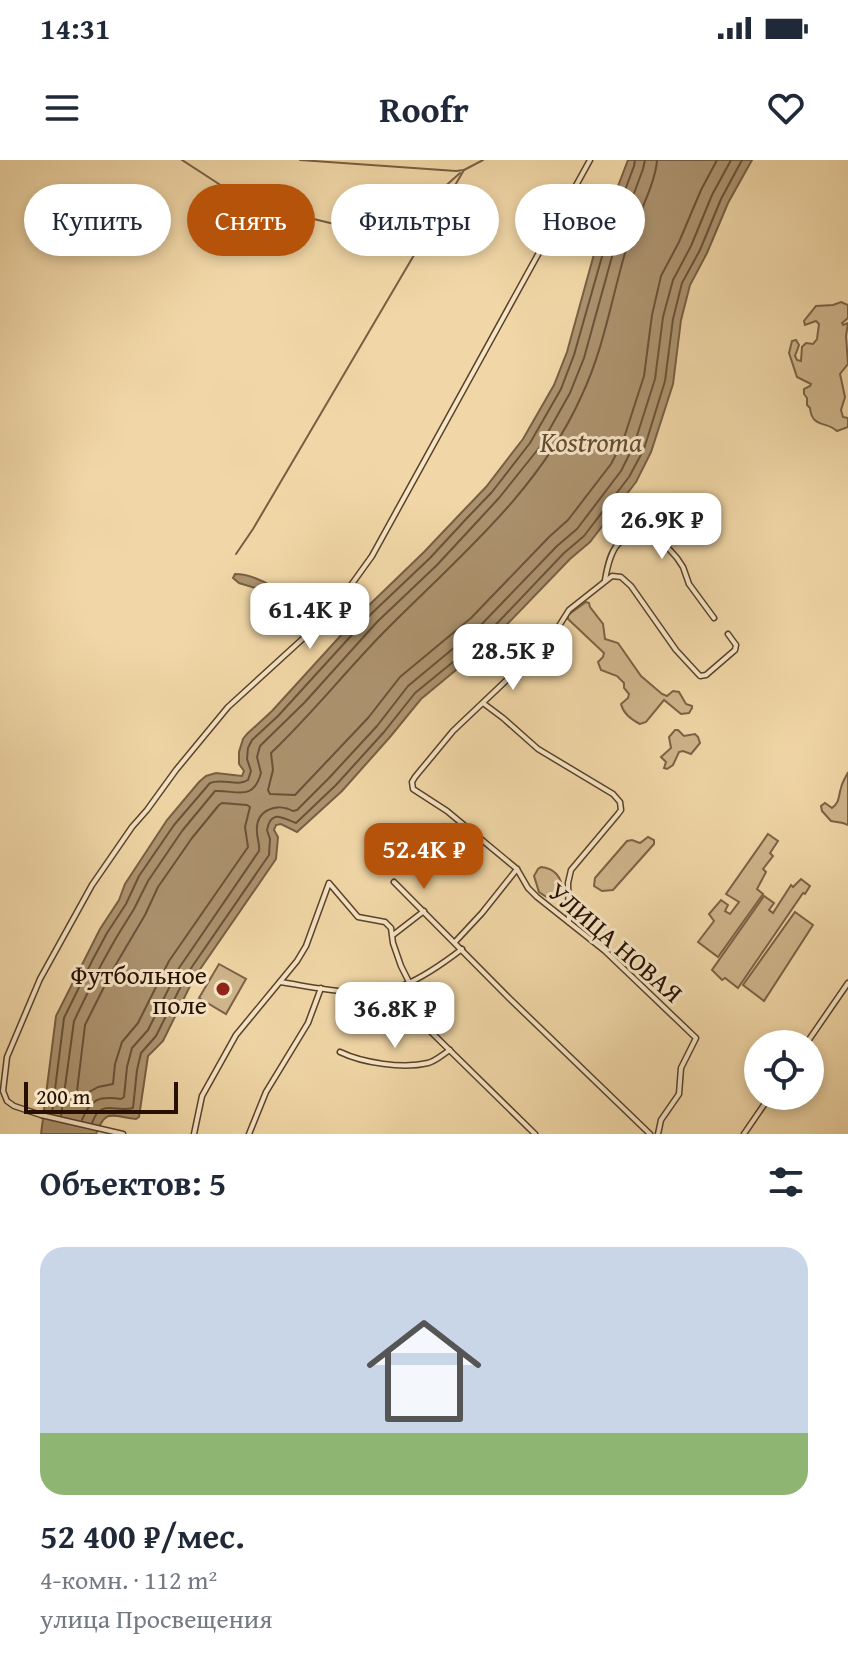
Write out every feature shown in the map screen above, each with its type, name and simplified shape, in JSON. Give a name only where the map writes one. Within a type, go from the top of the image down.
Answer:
[{"type":"street","points":[[123,1134],[41,1115],[7,1101],[3,1091],[7,1057],[40,979],[92,885],[176,770],[228,707],[331,613],[372,556],[590,160]]},
{"type":"street","points":[[605,582],[612,553],[623,538],[652,530],[677,558],[689,584],[714,618]]},
{"type":"street","points":[[569,922],[568,883],[571,870],[618,814],[620,802],[613,794],[538,749],[483,703],[552,637],[569,610],[616,576],[631,586],[676,650],[700,676],[706,675],[735,650],[736,645],[728,634]]},
{"type":"street","name":"УЛИЦА НОВАЯ","points":[[483,703],[443,741],[418,772],[413,789],[438,804],[517,869],[537,897],[616,961],[696,1038],[681,1068],[679,1094],[661,1120],[658,1134]]},
{"type":"street","points":[[455,942],[517,869]]},
{"type":"street","points":[[394,882],[650,1134]]},
{"type":"street","points":[[194,1134],[202,1096],[229,1046],[306,946],[329,883],[358,917],[385,922],[391,928],[393,943],[409,982],[416,1011],[427,1028],[535,1134]]},
{"type":"street","points":[[393,935],[424,911]]},
{"type":"street","points":[[280,982],[367,991],[402,986],[462,949]]},
{"type":"street","points":[[816,1030],[848,983]]},
{"type":"street","points":[[249,1134],[266,1092],[303,1033],[321,988]]},
{"type":"street","points":[[340,1052],[369,1062],[402,1065],[431,1062],[450,1050]]},
{"type":"street","points":[[744,1134],[760,1110]]},
{"type":"shaded area","points":[[841,302],[848,305],[848,318],[842,323],[848,323],[848,364],[840,374],[845,397],[841,410],[843,417],[848,418],[848,427],[837,431],[814,419],[804,394],[804,389],[811,384],[797,377],[789,353],[792,341],[796,340],[799,345],[795,356],[801,361],[802,347],[806,343],[813,344],[817,339],[819,324],[816,321],[805,325],[804,321],[816,306]]},
{"type":"shaded area","points":[[586,602],[603,624],[605,639],[618,643],[641,676],[662,694],[667,696],[673,691],[679,692],[686,704],[692,706],[689,713],[681,714],[664,700],[646,722],[640,724],[626,713],[621,704],[629,694],[624,683],[617,676],[601,670],[598,662],[604,653],[568,619],[568,615]]},
{"type":"shaded area","points":[[675,730],[684,736],[695,734],[700,743],[691,754],[679,752],[673,765],[667,769],[661,757],[671,748],[669,737]]},
{"type":"shaded area","points":[[848,772],[848,825],[831,821],[821,806],[825,803],[832,808],[836,804]]},
{"type":"shaded area","points":[[768,834],[778,841],[770,853],[773,856],[763,869],[766,872],[757,889],[763,894],[718,957],[698,942],[714,921],[709,914],[721,900],[728,905],[725,911],[730,914],[739,902],[726,894]]},
{"type":"shaded area","points":[[648,837],[654,840],[654,844],[613,890],[602,891],[594,886],[595,878],[627,841],[640,843]]},
{"type":"shaded area","points":[[541,867],[550,869],[559,877],[562,890],[557,895],[548,898],[539,892],[534,876]]},
{"type":"shaded area","points":[[801,879],[810,886],[738,988],[725,978],[722,980],[712,970],[764,896],[774,903],[769,910],[773,913],[791,885],[793,887]]},
{"type":"shaded area","points":[[795,912],[813,925],[764,1001],[743,985]]},
{"type":"shaded area","name":"Футбольное поле","points":[[219,964],[246,979],[226,1014],[199,998]]},
{"type":"water","name":"Kostroma","points":[[628,160],[752,160],[690,285],[681,320],[673,384],[651,452],[636,482],[590,542],[491,641],[421,699],[342,791],[297,832],[281,824],[276,825],[276,859],[194,978],[163,1041],[148,1056],[139,1117],[106,1117],[96,1134],[41,1134],[56,1016],[125,884],[167,820],[206,776],[216,773],[242,776],[244,771],[239,764],[239,752],[247,734],[486,487],[523,439],[554,385],[567,352],[593,256],[645,256],[645,184],[619,184]]},
{"type":"water","points":[[235,574],[273,587],[306,613],[305,619],[298,619],[262,590],[239,583],[233,578]]},
{"type":"waterway","points":[[182,160],[245,201],[355,229],[397,228],[460,173]]},
{"type":"waterway","points":[[300,160],[456,171],[483,160]]},
{"type":"waterway","points":[[236,554],[464,170]]},
{"type":"place","name":"Футбольное поле","points":[[223,989]]}]
